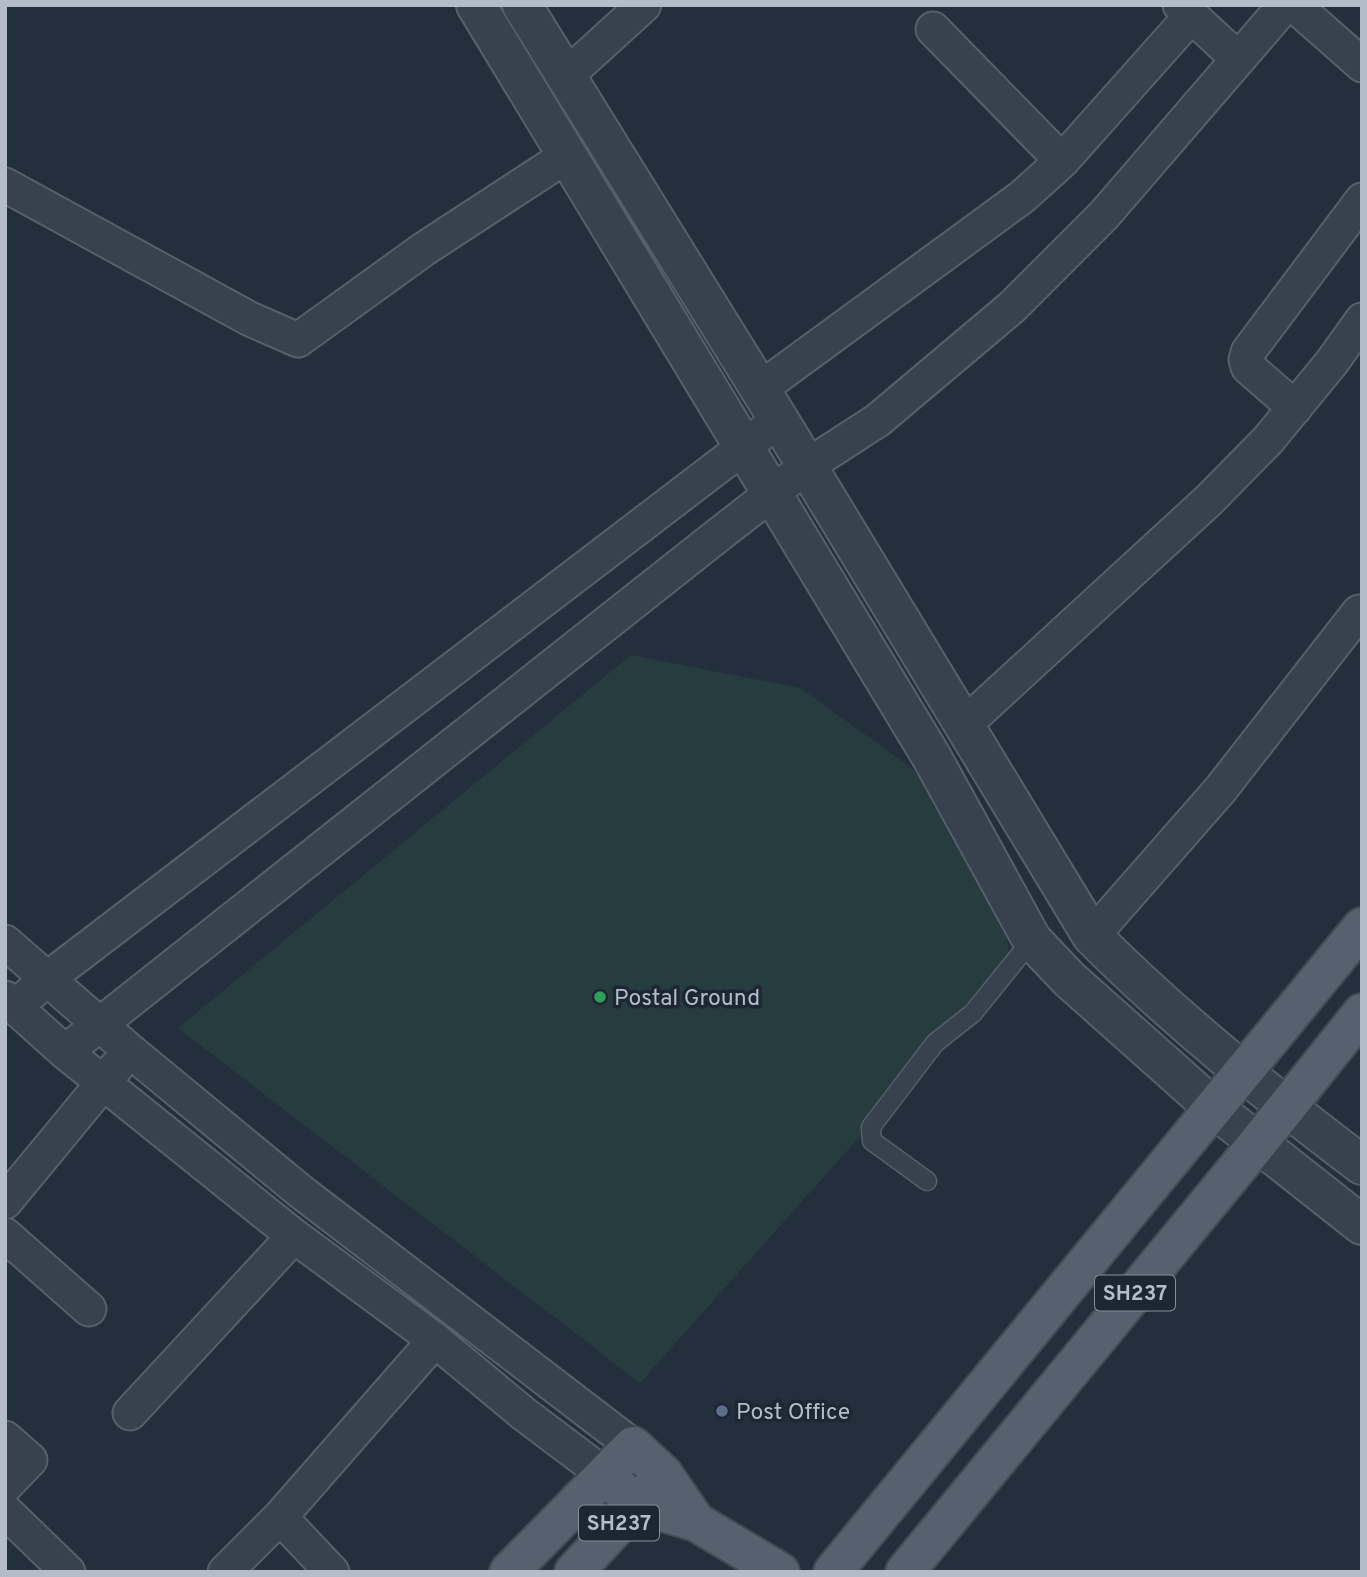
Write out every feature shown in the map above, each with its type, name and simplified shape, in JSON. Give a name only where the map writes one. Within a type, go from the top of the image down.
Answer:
[{"type":"main road","points":[[833,1572],[1362,927]]},
{"type":"main road","name":"SH237","points":[[905,1572],[1258,1144],[1362,1013]]},
{"type":"main road","name":"SH237","points":[[509,1572],[633,1446],[664,1475],[696,1522],[780,1572]]},
{"type":"main road","points":[[605,1475],[636,1504],[696,1522]]},
{"type":"main road","name":"SH237","points":[[574,1572],[664,1475]]},
{"type":"street","points":[[476,5],[931,756],[1032,940],[1069,979],[1215,1109],[1362,1224]]},
{"type":"street","points":[[522,5],[807,466],[1092,936],[1244,1074],[1362,1165]]},
{"type":"street","points":[[566,76],[644,5]]},
{"type":"street","points":[[65,1052],[773,492],[807,466],[878,420],[1012,307],[1104,215],[1284,5]]},
{"type":"street","points":[[1294,5],[1362,65]]},
{"type":"street","points":[[605,1475],[524,1414],[435,1340],[295,1236],[65,1052],[10,1002],[47,979],[744,446],[769,405],[1062,161],[1186,10],[1238,59]]},
{"type":"street","points":[[933,29],[1062,161]]},
{"type":"street","points":[[5,185],[250,320],[298,340],[424,249],[568,156]]},
{"type":"street","points":[[1295,408],[1248,367],[1248,352],[1362,200]]},
{"type":"street","points":[[964,725],[1209,500],[1268,440],[1362,320]]},
{"type":"street","points":[[1092,936],[1220,790],[1359,612],[1362,615]]},
{"type":"street","points":[[5,942],[300,1191],[633,1446]]},
{"type":"street","points":[[5,1202],[130,1050]]},
{"type":"street","points":[[5,1235],[89,1309]]},
{"type":"street","points":[[130,1413],[295,1236]]},
{"type":"street","points":[[225,1572],[280,1517],[435,1340]]},
{"type":"street","points":[[5,1438],[30,1460],[5,1486]]},
{"type":"street","points":[[5,1511],[68,1572]]},
{"type":"street","points":[[280,1517],[332,1572]]},
{"type":"lane","points":[[927,1181],[872,1141],[871,1127],[935,1043],[973,1013],[1032,940]]},
{"type":"green space","name":"Postal Ground","points":[[631,655],[800,688],[913,769],[994,877],[1012,966],[640,1383],[178,1028]]},
{"type":"place","name":"Postal Ground","points":[[600,997]]},
{"type":"place","name":"Post Office","points":[[722,1411]]}]
